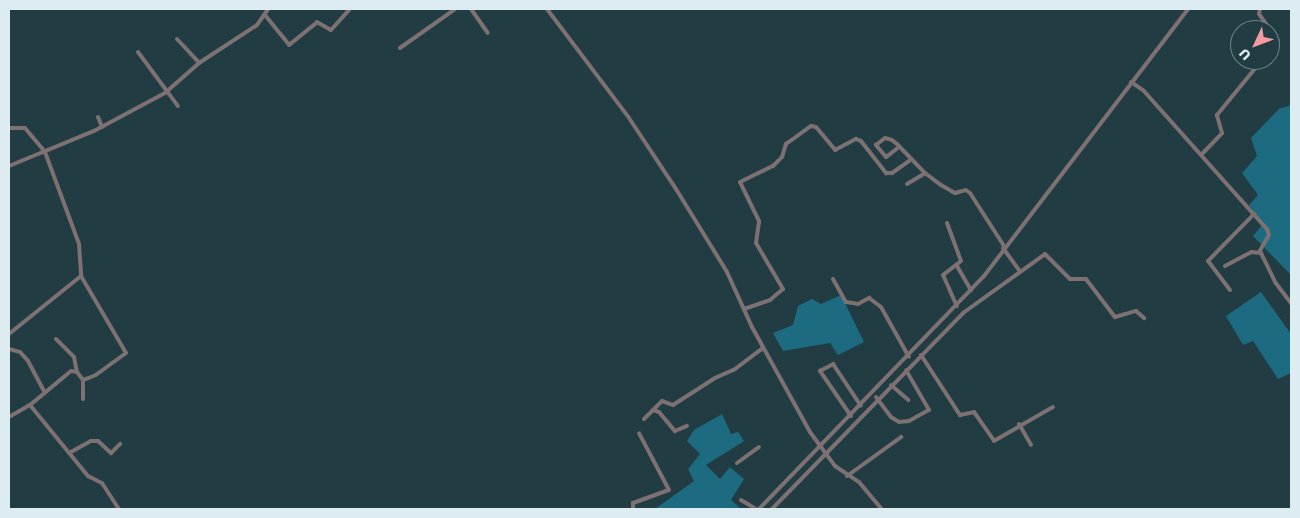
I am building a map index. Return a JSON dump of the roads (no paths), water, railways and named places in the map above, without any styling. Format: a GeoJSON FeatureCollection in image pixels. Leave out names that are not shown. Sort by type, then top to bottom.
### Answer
{"type":"FeatureCollection","features":[{"type":"Feature","properties":{"kind":"street"},"geometry":{"type":"LineString","coordinates":[[9,166],[102,127],[168,90],[199,62],[248,32],[265,15],[268,9]]}},
{"type":"Feature","properties":{"kind":"street"},"geometry":{"type":"LineString","coordinates":[[265,15],[289,45],[317,22],[331,30],[350,9]]}},
{"type":"Feature","properties":{"kind":"street"},"geometry":{"type":"LineString","coordinates":[[400,48],[455,9]]}},
{"type":"Feature","properties":{"kind":"street"},"geometry":{"type":"LineString","coordinates":[[472,9],[488,33]]}},
{"type":"Feature","properties":{"kind":"street"},"geometry":{"type":"LineString","coordinates":[[547,9],[655,156],[724,268],[763,348],[810,432],[835,466],[861,485],[882,509]]}},
{"type":"Feature","properties":{"kind":"street"},"geometry":{"type":"LineString","coordinates":[[772,509],[850,416],[972,290],[1004,247],[1135,84],[1188,9]]}},
{"type":"Feature","properties":{"kind":"street"},"geometry":{"type":"LineString","coordinates":[[177,39],[199,62]]}},
{"type":"Feature","properties":{"kind":"street"},"geometry":{"type":"LineString","coordinates":[[138,52],[178,106]]}},
{"type":"Feature","properties":{"kind":"street"},"geometry":{"type":"LineString","coordinates":[[1202,154],[1223,131],[1216,115],[1254,70]]}},
{"type":"Feature","properties":{"kind":"street"},"geometry":{"type":"LineString","coordinates":[[1135,84],[1202,154],[1269,233],[1259,252]]}},
{"type":"Feature","properties":{"kind":"street"},"geometry":{"type":"LineString","coordinates":[[98,117],[102,127]]}},
{"type":"Feature","properties":{"kind":"street"},"geometry":{"type":"LineString","coordinates":[[744,309],[770,300],[783,289],[756,243],[759,221],[740,182],[773,166],[782,157],[786,144],[811,126],[816,127],[835,150],[856,139],[861,141],[886,174],[892,173],[912,159]]}},
{"type":"Feature","properties":{"kind":"street"},"geometry":{"type":"LineString","coordinates":[[9,128],[25,128],[45,152],[79,244],[81,276],[126,353],[96,375],[83,380]]}},
{"type":"Feature","properties":{"kind":"street"},"geometry":{"type":"LineString","coordinates":[[899,147],[886,156],[876,145],[886,138],[899,147],[925,173],[955,193],[966,190],[970,193],[1020,271]]}},
{"type":"Feature","properties":{"kind":"street"},"geometry":{"type":"LineString","coordinates":[[907,184],[925,173]]}},
{"type":"Feature","properties":{"kind":"street"},"geometry":{"type":"LineString","coordinates":[[1230,290],[1208,261],[1254,214]]}},
{"type":"Feature","properties":{"kind":"street"},"geometry":{"type":"LineString","coordinates":[[947,222],[961,260],[957,266],[944,275],[957,306]]}},
{"type":"Feature","properties":{"kind":"street"},"geometry":{"type":"LineString","coordinates":[[1226,266],[1245,254],[1259,252],[1267,258],[1275,282],[1291,303]]}},
{"type":"Feature","properties":{"kind":"street"},"geometry":{"type":"LineString","coordinates":[[741,500],[758,509],[878,399],[970,308],[1020,271],[1048,254],[1070,279],[1086,278],[1115,316],[1136,311],[1144,318]]}},
{"type":"Feature","properties":{"kind":"street"},"geometry":{"type":"LineString","coordinates":[[957,266],[972,290]]}},
{"type":"Feature","properties":{"kind":"street"},"geometry":{"type":"LineString","coordinates":[[9,334],[81,276]]}},
{"type":"Feature","properties":{"kind":"street"},"geometry":{"type":"LineString","coordinates":[[833,279],[846,302],[858,304],[869,298],[880,307],[909,357]]}},
{"type":"Feature","properties":{"kind":"street"},"geometry":{"type":"LineString","coordinates":[[56,338],[74,357],[78,372],[83,380],[82,399]]}},
{"type":"Feature","properties":{"kind":"street"},"geometry":{"type":"LineString","coordinates":[[644,419],[664,401],[674,405],[715,378],[735,369],[763,348]]}},
{"type":"Feature","properties":{"kind":"street"},"geometry":{"type":"LineString","coordinates":[[9,350],[20,352],[28,361],[44,392]]}},
{"type":"Feature","properties":{"kind":"street"},"geometry":{"type":"LineString","coordinates":[[921,355],[960,415],[974,412],[994,441],[1019,424],[1053,407]]}},
{"type":"Feature","properties":{"kind":"street"},"geometry":{"type":"LineString","coordinates":[[850,416],[820,371],[833,364],[861,406]]}},
{"type":"Feature","properties":{"kind":"street"},"geometry":{"type":"LineString","coordinates":[[873,394],[893,419],[899,422],[909,421],[929,410],[906,370]]}},
{"type":"Feature","properties":{"kind":"street"},"geometry":{"type":"LineString","coordinates":[[9,417],[30,405],[63,375],[78,372]]}},
{"type":"Feature","properties":{"kind":"street"},"geometry":{"type":"LineString","coordinates":[[891,385],[908,400]]}},
{"type":"Feature","properties":{"kind":"street"},"geometry":{"type":"LineString","coordinates":[[30,405],[88,476],[102,483],[120,509]]}},
{"type":"Feature","properties":{"kind":"street"},"geometry":{"type":"LineString","coordinates":[[653,410],[675,431],[687,426]]}},
{"type":"Feature","properties":{"kind":"street"},"geometry":{"type":"LineString","coordinates":[[1019,424],[1031,445]]}},
{"type":"Feature","properties":{"kind":"street"},"geometry":{"type":"LineString","coordinates":[[634,509],[634,503],[669,490],[639,433]]}},
{"type":"Feature","properties":{"kind":"street"},"geometry":{"type":"LineString","coordinates":[[847,476],[901,437]]}},
{"type":"Feature","properties":{"kind":"street"},"geometry":{"type":"LineString","coordinates":[[69,454],[91,441],[98,441],[111,453],[120,444]]}},
{"type":"Feature","properties":{"kind":"street"},"geometry":{"type":"LineString","coordinates":[[737,463],[759,447]]}}]}
